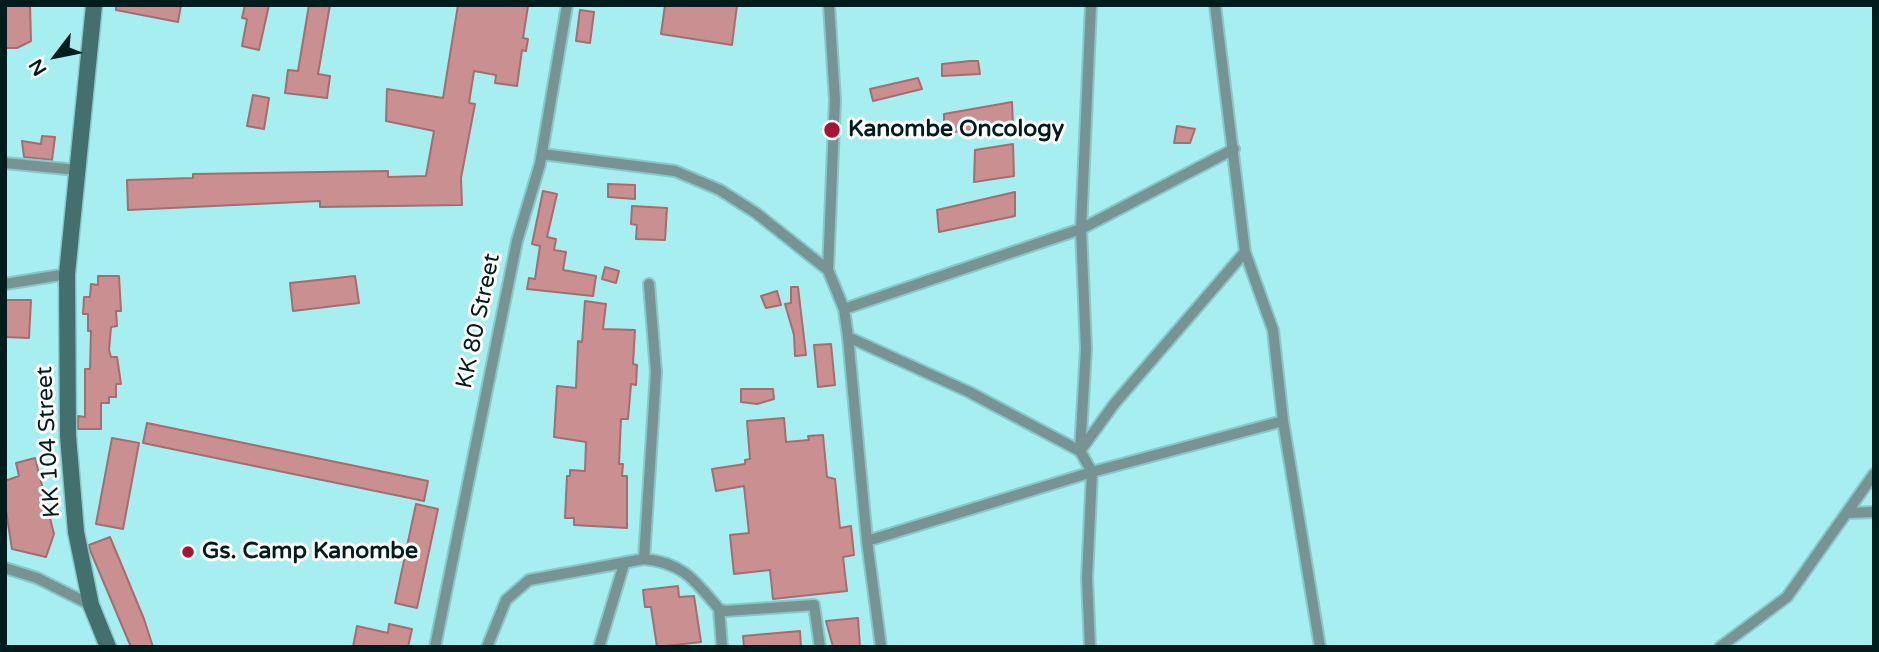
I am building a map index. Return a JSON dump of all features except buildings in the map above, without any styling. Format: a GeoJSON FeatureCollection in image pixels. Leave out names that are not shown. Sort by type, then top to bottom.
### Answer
{"type":"FeatureCollection","features":[{"type":"Feature","properties":{"kind":"street","name":"KK 104 Street"},"geometry":{"type":"LineString","coordinates":[[94,5],[66,274],[68,436],[76,532],[91,605],[108,647]]}},
{"type":"Feature","properties":{"kind":"street","name":"KK 80 Street"},"geometry":{"type":"LineString","coordinates":[[435,647],[517,240],[542,154],[567,5]]}},
{"type":"Feature","properties":{"kind":"street"},"geometry":{"type":"LineString","coordinates":[[829,5],[835,100],[828,270],[844,309],[848,337],[867,541],[881,647]]}},
{"type":"Feature","properties":{"kind":"street"},"geometry":{"type":"LineString","coordinates":[[1080,451],[1086,349],[1081,229],[1091,5]]}},
{"type":"Feature","properties":{"kind":"street"},"geometry":{"type":"LineString","coordinates":[[1215,5],[1245,252],[1273,330],[1283,421],[1320,647]]}},
{"type":"Feature","properties":{"kind":"street"},"geometry":{"type":"LineString","coordinates":[[844,309],[1081,229],[1234,149]]}},
{"type":"Feature","properties":{"kind":"street"},"geometry":{"type":"LineString","coordinates":[[542,154],[675,171],[720,190],[756,213],[828,270]]}},
{"type":"Feature","properties":{"kind":"street"},"geometry":{"type":"LineString","coordinates":[[5,163],[77,170]]}},
{"type":"Feature","properties":{"kind":"street"},"geometry":{"type":"LineString","coordinates":[[1080,451],[1115,403],[1245,252]]}},
{"type":"Feature","properties":{"kind":"street"},"geometry":{"type":"LineString","coordinates":[[5,284],[66,274]]}},
{"type":"Feature","properties":{"kind":"street"},"geometry":{"type":"LineString","coordinates":[[644,559],[656,372],[649,284]]}},
{"type":"Feature","properties":{"kind":"street"},"geometry":{"type":"LineString","coordinates":[[848,337],[969,392],[1080,451],[1092,472],[1087,578],[1090,647]]}},
{"type":"Feature","properties":{"kind":"street"},"geometry":{"type":"LineString","coordinates":[[867,541],[1092,472],[1283,421]]}},
{"type":"Feature","properties":{"kind":"street"},"geometry":{"type":"LineString","coordinates":[[1720,647],[1787,597],[1874,474]]}},
{"type":"Feature","properties":{"kind":"street"},"geometry":{"type":"LineString","coordinates":[[1847,513],[1874,512]]}},
{"type":"Feature","properties":{"kind":"street"},"geometry":{"type":"LineString","coordinates":[[487,647],[506,600],[529,580],[624,565],[644,559],[664,561],[688,573],[719,609],[722,647]]}},
{"type":"Feature","properties":{"kind":"street"},"geometry":{"type":"LineString","coordinates":[[599,647],[624,565]]}},
{"type":"Feature","properties":{"kind":"street"},"geometry":{"type":"LineString","coordinates":[[5,568],[37,578],[91,605]]}},
{"type":"Feature","properties":{"kind":"street"},"geometry":{"type":"LineString","coordinates":[[719,609],[814,604],[820,647]]}},
{"type":"Feature","properties":{"kind":"place","name":"Kanombe Oncology"},"geometry":{"type":"Point","coordinates":[832,130]}},
{"type":"Feature","properties":{"kind":"place","name":"Gs. Camp Kanombe"},"geometry":{"type":"Point","coordinates":[188,552]}}]}
